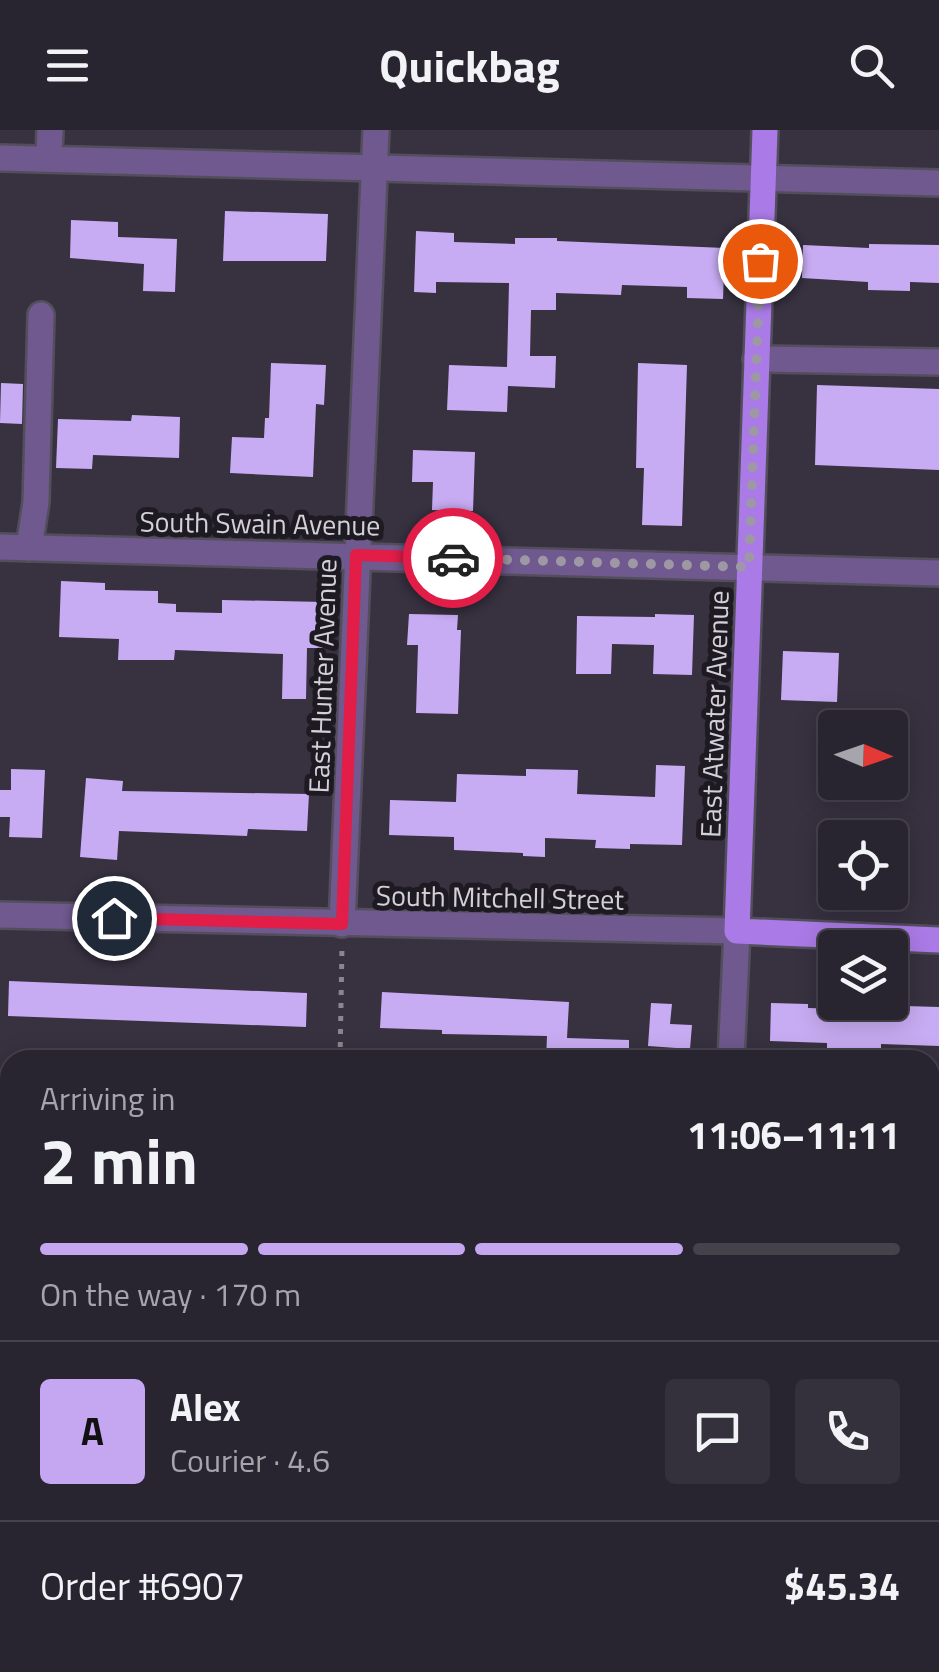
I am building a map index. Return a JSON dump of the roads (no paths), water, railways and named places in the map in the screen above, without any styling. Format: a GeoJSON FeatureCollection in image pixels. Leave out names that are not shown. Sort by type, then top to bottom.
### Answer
{"type":"FeatureCollection","features":[{"type":"Feature","properties":{"kind":"main road","name":"East Atwater Avenue"},"geometry":{"type":"LineString","coordinates":[[737,931],[765,130]]}},
{"type":"Feature","properties":{"kind":"main road","name":"South Mitchell Street"},"geometry":{"type":"LineString","coordinates":[[737,931],[939,940]]}},
{"type":"Feature","properties":{"kind":"street"},"geometry":{"type":"LineString","coordinates":[[49,159],[50,130]]}},
{"type":"Feature","properties":{"kind":"street","name":"East Hunter Avenue"},"geometry":{"type":"LineString","coordinates":[[342,924],[376,130]]}},
{"type":"Feature","properties":{"kind":"street"},"geometry":{"type":"LineString","coordinates":[[0,158],[939,183]]}},
{"type":"Feature","properties":{"kind":"street"},"geometry":{"type":"LineString","coordinates":[[29,548],[36,502],[42,315]]}},
{"type":"Feature","properties":{"kind":"street"},"geometry":{"type":"LineString","coordinates":[[756,359],[939,362]]}},
{"type":"Feature","properties":{"kind":"street","name":"South Swain Avenue"},"geometry":{"type":"LineString","coordinates":[[0,547],[939,572]]}},
{"type":"Feature","properties":{"kind":"street","name":"South Mitchell Street"},"geometry":{"type":"LineString","coordinates":[[0,915],[737,931]]}},
{"type":"Feature","properties":{"kind":"street","name":"East Atwater Avenue"},"geometry":{"type":"LineString","coordinates":[[732,1050],[737,931]]}}]}
